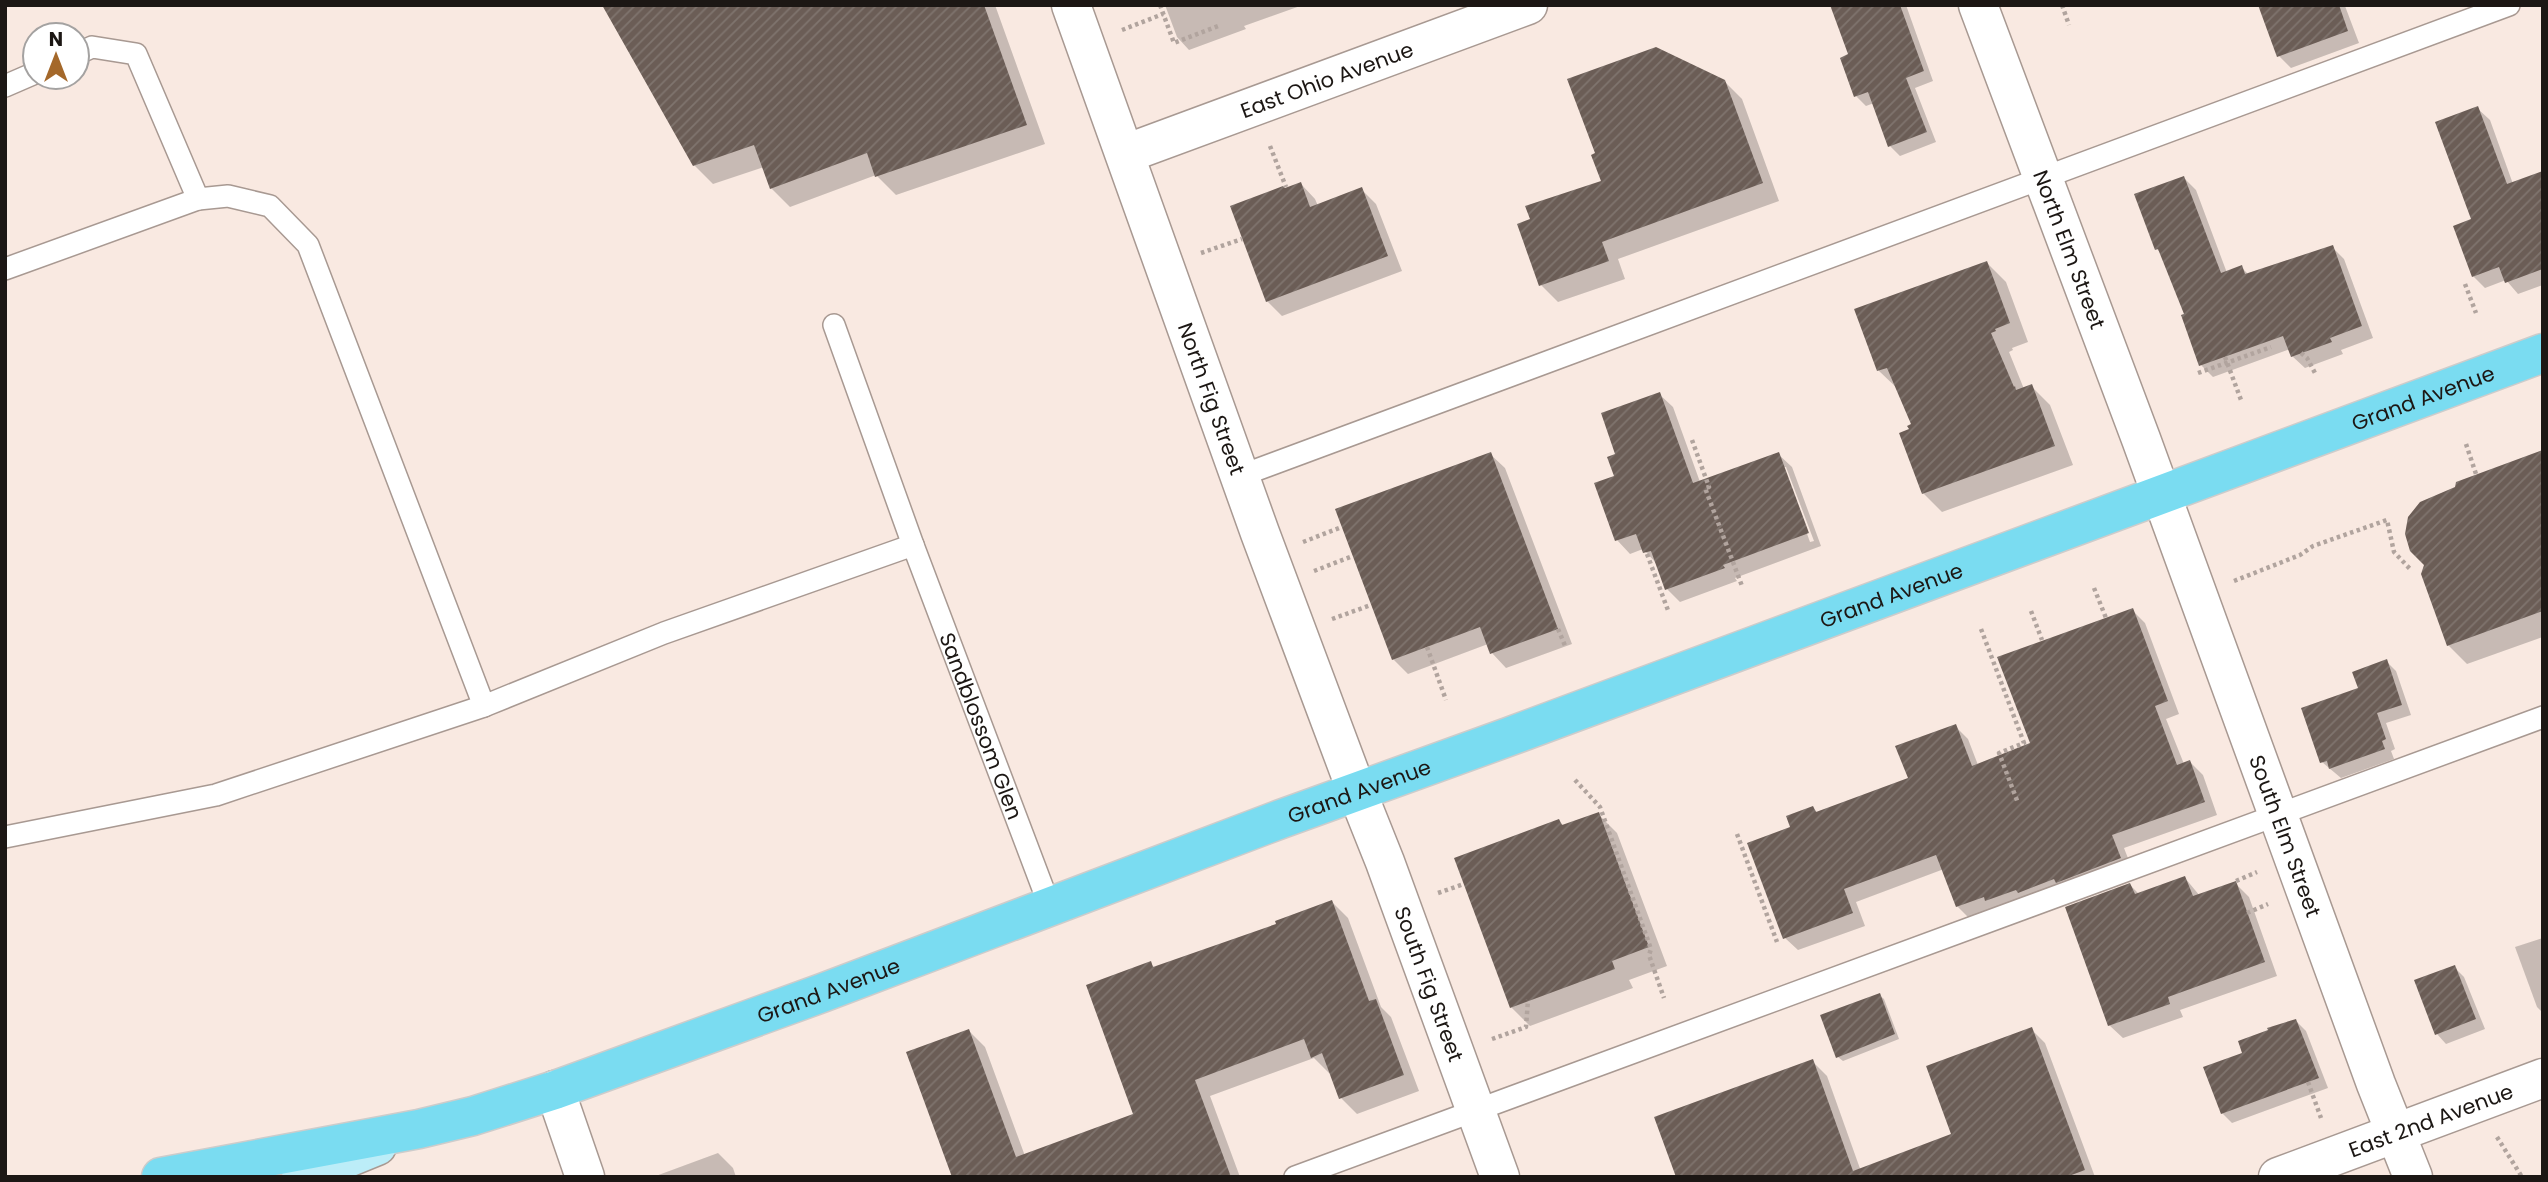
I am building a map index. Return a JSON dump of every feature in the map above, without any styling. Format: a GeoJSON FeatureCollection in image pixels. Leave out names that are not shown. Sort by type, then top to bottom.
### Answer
{"type":"FeatureCollection","features":[{"type":"Feature","properties":{"kind":"main road","name":"Grand Avenue"},"geometry":{"type":"LineString","coordinates":[[161,1177],[419,1129],[473,1116],[555,1090],[2543,353]]}},
{"type":"Feature","properties":{"kind":"main road"},"geometry":{"type":"LineString","coordinates":[[301,1177],[419,1129]]}},
{"type":"Feature","properties":{"kind":"street","name":"North Fig Street"},"geometry":{"type":"LineString","coordinates":[[1071,5],[1357,792]]}},
{"type":"Feature","properties":{"kind":"street","name":"East Ohio Avenue"},"geometry":{"type":"LineString","coordinates":[[1125,154],[1528,5]]}},
{"type":"Feature","properties":{"kind":"street","name":"North Elm Street"},"geometry":{"type":"LineString","coordinates":[[1978,5],[2161,494]]}},
{"type":"Feature","properties":{"kind":"street","name":"South Elm Street"},"geometry":{"type":"LineString","coordinates":[[2161,494],[2413,1177]]}},
{"type":"Feature","properties":{"kind":"street","name":"South Fig Street"},"geometry":{"type":"LineString","coordinates":[[1357,792],[1500,1177]]}},
{"type":"Feature","properties":{"kind":"street","name":"East 2nd Avenue"},"geometry":{"type":"LineString","coordinates":[[2278,1177],[2543,1078]]}},
{"type":"Feature","properties":{"kind":"street"},"geometry":{"type":"LineString","coordinates":[[555,1090],[585,1177]]}},
{"type":"Feature","properties":{"kind":"lane"},"geometry":{"type":"LineString","coordinates":[[1240,476],[2509,5]]}},
{"type":"Feature","properties":{"kind":"lane"},"geometry":{"type":"LineString","coordinates":[[91,48],[136,54],[198,199]]}},
{"type":"Feature","properties":{"kind":"lane"},"geometry":{"type":"LineString","coordinates":[[5,86],[21,79]]}},
{"type":"Feature","properties":{"kind":"lane"},"geometry":{"type":"LineString","coordinates":[[5,269],[198,199],[228,196],[270,206],[308,244],[484,706]]}},
{"type":"Feature","properties":{"kind":"lane","name":"Sandblossom Glen"},"geometry":{"type":"LineString","coordinates":[[834,325],[913,545],[1049,907]]}},
{"type":"Feature","properties":{"kind":"lane"},"geometry":{"type":"LineString","coordinates":[[5,837],[216,795],[484,706],[664,633],[913,545]]}},
{"type":"Feature","properties":{"kind":"lane"},"geometry":{"type":"LineString","coordinates":[[1295,1177],[2543,717]]}},
{"type":"Feature","properties":{"kind":"path"},"geometry":{"type":"LineString","coordinates":[[1160,5],[1174,43],[1221,25]]}},
{"type":"Feature","properties":{"kind":"path"},"geometry":{"type":"LineString","coordinates":[[2062,5],[2069,25]]}},
{"type":"Feature","properties":{"kind":"path"},"geometry":{"type":"LineString","coordinates":[[1114,32],[1163,14]]}},
{"type":"Feature","properties":{"kind":"path"},"geometry":{"type":"LineString","coordinates":[[1270,146],[1286,187]]}},
{"type":"Feature","properties":{"kind":"path"},"geometry":{"type":"LineString","coordinates":[[1196,254],[1242,239]]}},
{"type":"Feature","properties":{"kind":"path"},"geometry":{"type":"LineString","coordinates":[[2465,284],[2476,313]]}},
{"type":"Feature","properties":{"kind":"path"},"geometry":{"type":"LineString","coordinates":[[2198,373],[2271,347]]}},
{"type":"Feature","properties":{"kind":"path"},"geometry":{"type":"LineString","coordinates":[[2301,353],[2315,373]]}},
{"type":"Feature","properties":{"kind":"path"},"geometry":{"type":"LineString","coordinates":[[2225,356],[2241,400]]}},
{"type":"Feature","properties":{"kind":"path"},"geometry":{"type":"LineString","coordinates":[[1692,440],[1709,487],[1705,488],[1742,586]]}},
{"type":"Feature","properties":{"kind":"path"},"geometry":{"type":"LineString","coordinates":[[2466,444],[2476,474]]}},
{"type":"Feature","properties":{"kind":"path"},"geometry":{"type":"LineString","coordinates":[[2231,582],[2300,555],[2314,546],[2387,520],[2394,552],[2412,570]]}},
{"type":"Feature","properties":{"kind":"path"},"geometry":{"type":"LineString","coordinates":[[1302,542],[1342,527]]}},
{"type":"Feature","properties":{"kind":"path"},"geometry":{"type":"LineString","coordinates":[[1647,554],[1669,613]]}},
{"type":"Feature","properties":{"kind":"path"},"geometry":{"type":"LineString","coordinates":[[1313,571],[1353,556]]}},
{"type":"Feature","properties":{"kind":"path"},"geometry":{"type":"LineString","coordinates":[[2094,588],[2106,618]]}},
{"type":"Feature","properties":{"kind":"path"},"geometry":{"type":"LineString","coordinates":[[1331,620],[1371,605]]}},
{"type":"Feature","properties":{"kind":"path"},"geometry":{"type":"LineString","coordinates":[[2031,611],[2042,640]]}},
{"type":"Feature","properties":{"kind":"path"},"geometry":{"type":"LineString","coordinates":[[1558,629],[1566,648]]}},
{"type":"Feature","properties":{"kind":"path"},"geometry":{"type":"LineString","coordinates":[[1981,629],[2024,743],[1999,753],[2018,803]]}},
{"type":"Feature","properties":{"kind":"path"},"geometry":{"type":"LineString","coordinates":[[1427,647],[1446,700]]}},
{"type":"Feature","properties":{"kind":"path"},"geometry":{"type":"LineString","coordinates":[[1575,780],[1600,807],[1651,949],[1649,956],[1664,998]]}},
{"type":"Feature","properties":{"kind":"path"},"geometry":{"type":"LineString","coordinates":[[1737,834],[1777,943]]}},
{"type":"Feature","properties":{"kind":"path"},"geometry":{"type":"LineString","coordinates":[[2236,881],[2258,872]]}},
{"type":"Feature","properties":{"kind":"path"},"geometry":{"type":"LineString","coordinates":[[1437,893],[1464,884]]}},
{"type":"Feature","properties":{"kind":"path"},"geometry":{"type":"LineString","coordinates":[[2247,912],[2269,904]]}},
{"type":"Feature","properties":{"kind":"path"},"geometry":{"type":"LineString","coordinates":[[1492,1039],[1526,1027],[1528,1000]]}},
{"type":"Feature","properties":{"kind":"path"},"geometry":{"type":"LineString","coordinates":[[2308,1082],[2318,1110]]}},
{"type":"Feature","properties":{"kind":"building"},"geometry":{"type":"Polygon","coordinates":[[[602,5],[984,5],[1027,125],[875,177],[867,153],[770,189],[754,145],[693,166],[602,5]]]}},
{"type":"Feature","properties":{"kind":"building"},"geometry":{"type":"Polygon","coordinates":[[[1830,5],[1900,5],[1924,71],[1906,78],[1927,132],[1888,147],[1868,92],[1854,97],[1840,58],[1848,54],[1830,5]]]}},
{"type":"Feature","properties":{"kind":"building"},"geometry":{"type":"Polygon","coordinates":[[[2258,5],[2339,5],[2348,31],[2277,57],[2258,5]]]}},
{"type":"Feature","properties":{"kind":"building"},"geometry":{"type":"Polygon","coordinates":[[[1656,47],[1725,80],[1763,183],[1602,242],[1609,261],[1539,286],[1517,224],[1530,219],[1525,206],[1601,181],[1591,155],[1595,153],[1567,79],[1656,47]]]}},
{"type":"Feature","properties":{"kind":"building"},"geometry":{"type":"Polygon","coordinates":[[[2478,106],[2507,184],[2543,171],[2543,269],[2505,283],[2499,267],[2472,277],[2453,226],[2471,219],[2435,122],[2478,106]]]}},
{"type":"Feature","properties":{"kind":"building"},"geometry":{"type":"Polygon","coordinates":[[[2184,176],[2221,273],[2242,265],[2245,274],[2333,245],[2362,326],[2330,338],[2332,342],[2291,357],[2283,336],[2199,366],[2181,315],[2184,314],[2158,249],[2155,250],[2134,194],[2184,176]]]}},
{"type":"Feature","properties":{"kind":"building"},"geometry":{"type":"Polygon","coordinates":[[[1301,182],[1310,207],[1362,187],[1388,256],[1266,302],[1230,206],[1301,182]]]}},
{"type":"Feature","properties":{"kind":"building"},"geometry":{"type":"Polygon","coordinates":[[[1987,261],[2010,323],[1991,333],[2016,390],[2032,384],[2055,446],[1922,494],[1899,433],[1909,429],[1907,426],[1911,424],[1887,368],[1877,371],[1854,309],[1987,261]]]}},
{"type":"Feature","properties":{"kind":"building"},"geometry":{"type":"Polygon","coordinates":[[[1660,392],[1693,483],[1779,452],[1809,533],[1665,590],[1651,551],[1643,553],[1636,534],[1615,541],[1594,483],[1614,476],[1607,457],[1615,454],[1601,413],[1660,392]]]}},
{"type":"Feature","properties":{"kind":"building"},"geometry":{"type":"Polygon","coordinates":[[[2543,450],[2543,611],[2447,646],[2421,574],[2424,565],[2410,551],[2405,534],[2408,517],[2420,502],[2455,487],[2456,482],[2543,450]]]}},
{"type":"Feature","properties":{"kind":"building"},"geometry":{"type":"Polygon","coordinates":[[[1491,452],[1558,629],[1490,654],[1480,627],[1392,660],[1335,509],[1491,452]]]}},
{"type":"Feature","properties":{"kind":"building"},"geometry":{"type":"Polygon","coordinates":[[[2133,608],[2168,701],[2155,706],[2177,765],[2190,760],[2205,802],[2112,835],[2121,858],[2056,883],[2054,879],[2018,893],[2016,890],[1985,901],[1984,897],[1956,907],[1936,855],[1844,889],[1853,913],[1783,939],[1747,843],[1790,827],[1786,816],[1813,806],[1816,812],[1908,778],[1895,746],[1956,724],[1972,766],[2030,743],[1997,657],[2133,608]]]}},
{"type":"Feature","properties":{"kind":"building"},"geometry":{"type":"Polygon","coordinates":[[[2387,659],[2402,705],[2377,713],[2386,739],[2382,741],[2385,749],[2329,769],[2327,761],[2320,763],[2301,708],[2358,688],[2352,672],[2387,659]]]}},
{"type":"Feature","properties":{"kind":"building"},"geometry":{"type":"Polygon","coordinates":[[[1599,812],[1649,947],[1612,961],[1615,969],[1510,1008],[1454,858],[1559,819],[1562,825],[1599,812]]]}},
{"type":"Feature","properties":{"kind":"building"},"geometry":{"type":"Polygon","coordinates":[[[2185,876],[2193,896],[2236,881],[2265,962],[2168,997],[2170,1004],[2108,1026],[2065,907],[2130,883],[2135,894],[2185,876]]]}},
{"type":"Feature","properties":{"kind":"building"},"geometry":{"type":"Polygon","coordinates":[[[1332,900],[1369,1001],[1376,999],[1404,1075],[1339,1099],[1322,1053],[1311,1058],[1304,1039],[1195,1080],[1231,1177],[952,1177],[906,1052],[969,1029],[1016,1157],[1133,1114],[1086,985],[1151,961],[1153,967],[1276,924],[1275,921],[1332,900]]]}},
{"type":"Feature","properties":{"kind":"building"},"geometry":{"type":"Polygon","coordinates":[[[2455,965],[2476,1019],[2435,1035],[2414,980],[2455,965]]]}},
{"type":"Feature","properties":{"kind":"building"},"geometry":{"type":"Polygon","coordinates":[[[1880,993],[1895,1034],[1836,1058],[1820,1015],[1880,993]]]}},
{"type":"Feature","properties":{"kind":"building"},"geometry":{"type":"Polygon","coordinates":[[[2296,1019],[2319,1078],[2221,1114],[2203,1067],[2242,1053],[2238,1041],[2296,1019]]]}},
{"type":"Feature","properties":{"kind":"building"},"geometry":{"type":"Polygon","coordinates":[[[2032,1027],[2085,1170],[2066,1177],[1676,1177],[1654,1117],[1813,1059],[1853,1171],[1951,1134],[1926,1066],[2032,1027]]]}}]}
